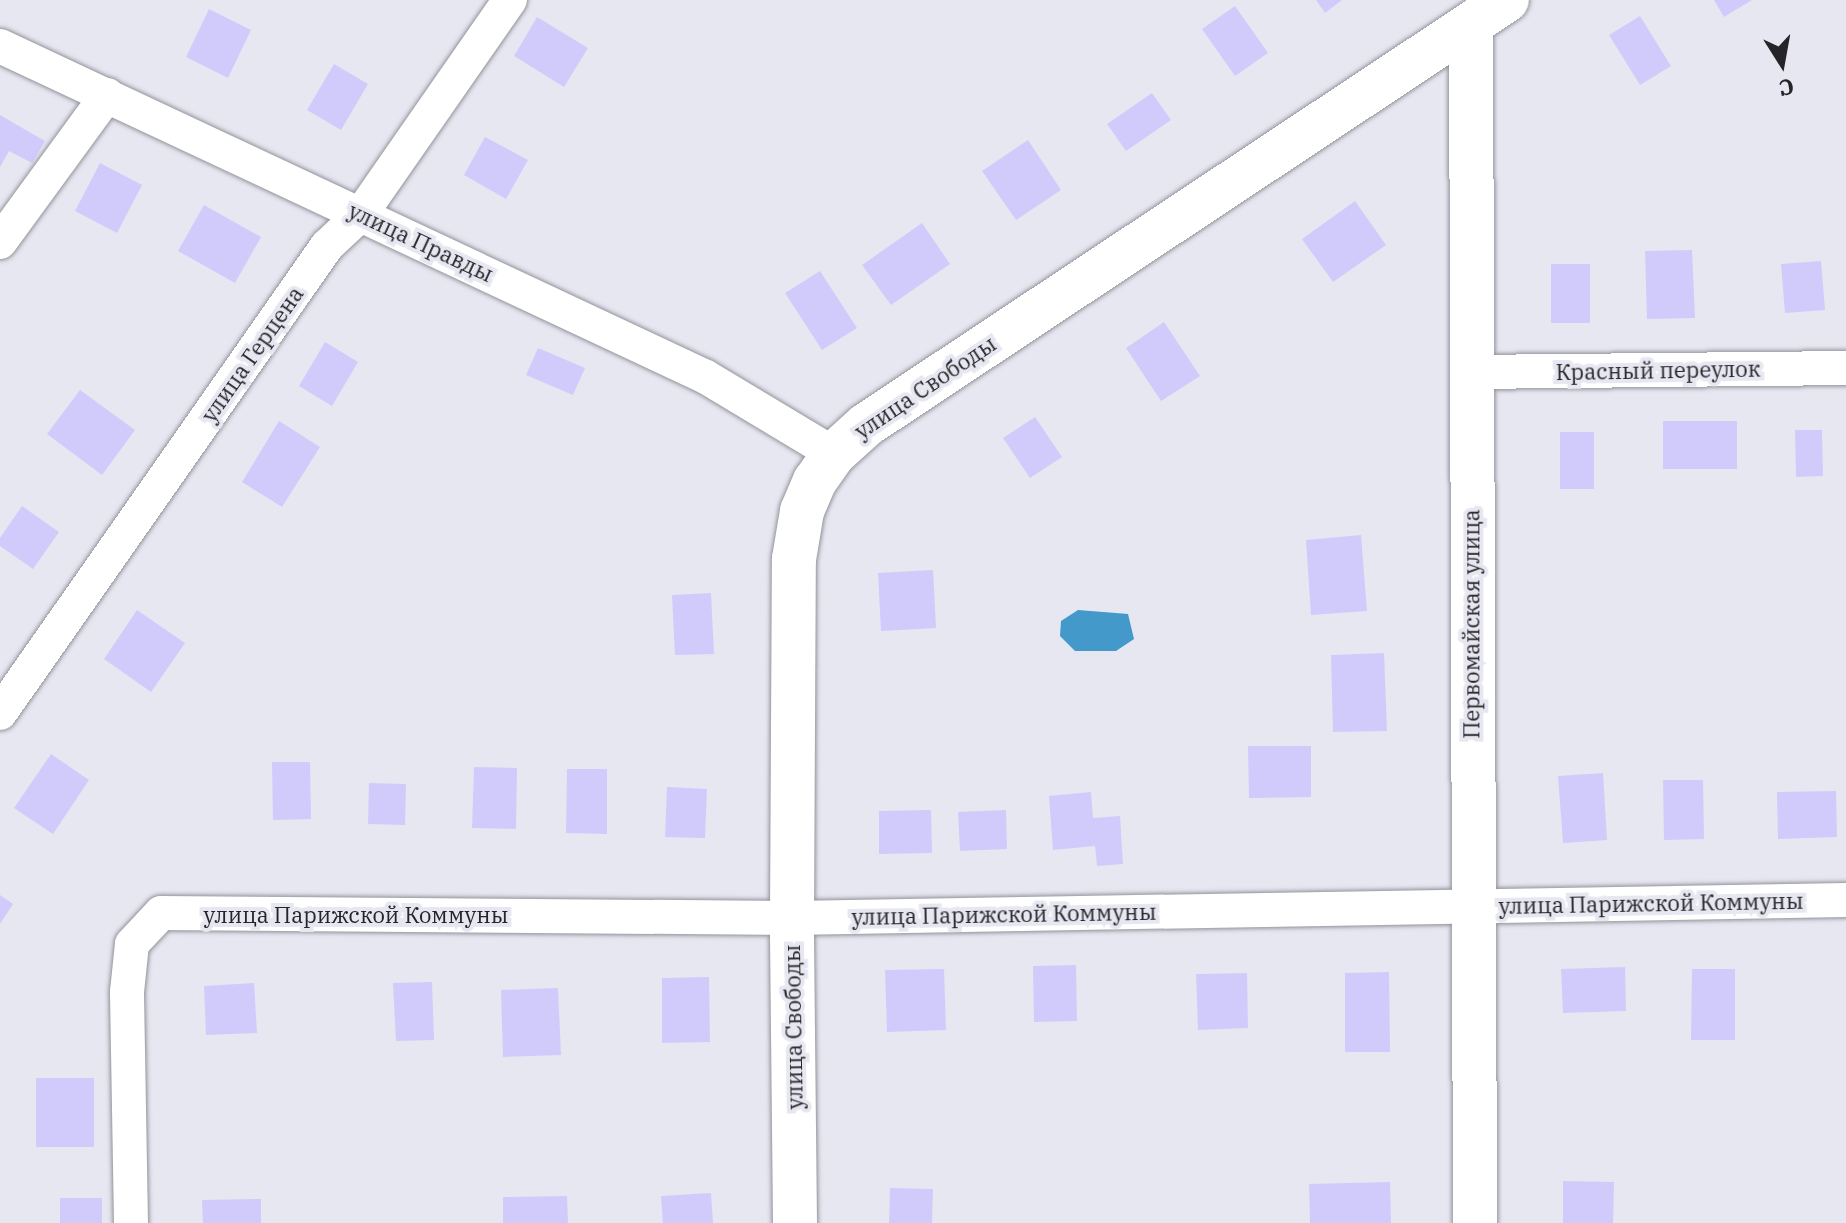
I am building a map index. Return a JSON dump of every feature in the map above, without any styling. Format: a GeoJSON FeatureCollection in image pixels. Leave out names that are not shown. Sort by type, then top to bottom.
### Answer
{"type":"FeatureCollection","features":[{"type":"Feature","properties":{"kind":"main road","name":"улица Свободы"},"geometry":{"type":"LineString","coordinates":[[795,1223],[792,918],[795,543],[808,496],[834,454],[866,425],[1507,0]]}},
{"type":"Feature","properties":{"kind":"main road","name":"Первомайская улица"},"geometry":{"type":"LineString","coordinates":[[1471,25],[1469,372],[1475,1223]]}},
{"type":"Feature","properties":{"kind":"street","name":"улица Герцена"},"geometry":{"type":"LineString","coordinates":[[0,713],[327,246],[361,214],[510,0]]}},
{"type":"Feature","properties":{"kind":"street","name":"улица Правды"},"geometry":{"type":"LineString","coordinates":[[0,46],[706,377],[834,454]]}},
{"type":"Feature","properties":{"kind":"street"},"geometry":{"type":"LineString","coordinates":[[0,242],[107,95]]}},
{"type":"Feature","properties":{"kind":"street","name":"Красный переулок"},"geometry":{"type":"LineString","coordinates":[[1469,372],[1846,368]]}},
{"type":"Feature","properties":{"kind":"street","name":"улица Парижской Коммуны"},"geometry":{"type":"LineString","coordinates":[[131,1223],[127,992],[132,944],[161,913],[792,918],[1846,900]]}},
{"type":"Feature","properties":{"kind":"water"},"geometry":{"type":"Polygon","coordinates":[[[1078,610],[1128,614],[1134,639],[1116,651],[1075,651],[1060,636],[1061,621],[1078,610]]]}},
{"type":"Feature","properties":{"kind":"building"},"geometry":{"type":"Polygon","coordinates":[[[1316,0],[1342,0],[1325,13],[1316,0]]]}},
{"type":"Feature","properties":{"kind":"building"},"geometry":{"type":"Polygon","coordinates":[[[1714,0],[1752,0],[1724,17],[1714,0]]]}},
{"type":"Feature","properties":{"kind":"building"},"geometry":{"type":"Polygon","coordinates":[[[1235,6],[1268,53],[1235,76],[1202,29],[1235,6]]]}},
{"type":"Feature","properties":{"kind":"building"},"geometry":{"type":"Polygon","coordinates":[[[209,9],[251,30],[228,78],[186,57],[209,9]]]}},
{"type":"Feature","properties":{"kind":"building"},"geometry":{"type":"Polygon","coordinates":[[[1640,16],[1671,66],[1640,85],[1609,35],[1640,16]]]}},
{"type":"Feature","properties":{"kind":"building"},"geometry":{"type":"Polygon","coordinates":[[[537,17],[588,48],[564,87],[514,56],[537,17]]]}},
{"type":"Feature","properties":{"kind":"building"},"geometry":{"type":"Polygon","coordinates":[[[334,64],[368,84],[341,130],[307,110],[334,64]]]}},
{"type":"Feature","properties":{"kind":"building"},"geometry":{"type":"Polygon","coordinates":[[[1152,93],[1171,120],[1126,151],[1107,124],[1152,93]]]}},
{"type":"Feature","properties":{"kind":"building"},"geometry":{"type":"Polygon","coordinates":[[[0,115],[45,141],[32,163],[9,151],[0,167],[0,115]]]}},
{"type":"Feature","properties":{"kind":"building"},"geometry":{"type":"Polygon","coordinates":[[[485,137],[528,160],[506,199],[464,175],[485,137]]]}},
{"type":"Feature","properties":{"kind":"building"},"geometry":{"type":"Polygon","coordinates":[[[1028,140],[1061,190],[1016,220],[982,171],[1028,140]]]}},
{"type":"Feature","properties":{"kind":"building"},"geometry":{"type":"Polygon","coordinates":[[[100,163],[142,185],[117,233],[75,211],[100,163]]]}},
{"type":"Feature","properties":{"kind":"building"},"geometry":{"type":"Polygon","coordinates":[[[1355,201],[1386,245],[1333,282],[1302,239],[1355,201]]]}},
{"type":"Feature","properties":{"kind":"building"},"geometry":{"type":"Polygon","coordinates":[[[204,205],[261,237],[235,283],[178,251],[204,205]]]}},
{"type":"Feature","properties":{"kind":"building"},"geometry":{"type":"Polygon","coordinates":[[[922,223],[950,264],[891,305],[862,265],[922,223]]]}},
{"type":"Feature","properties":{"kind":"building"},"geometry":{"type":"Polygon","coordinates":[[[1692,250],[1695,318],[1647,319],[1645,251],[1692,250]]]}},
{"type":"Feature","properties":{"kind":"building"},"geometry":{"type":"Polygon","coordinates":[[[1821,261],[1825,310],[1785,313],[1781,264],[1821,261]]]}},
{"type":"Feature","properties":{"kind":"building"},"geometry":{"type":"Polygon","coordinates":[[[1551,264],[1590,264],[1590,323],[1551,323],[1551,264]]]}},
{"type":"Feature","properties":{"kind":"building"},"geometry":{"type":"Polygon","coordinates":[[[820,271],[857,328],[822,350],[785,293],[820,271]]]}},
{"type":"Feature","properties":{"kind":"building"},"geometry":{"type":"Polygon","coordinates":[[[1164,322],[1200,376],[1161,401],[1126,348],[1164,322]]]}},
{"type":"Feature","properties":{"kind":"building"},"geometry":{"type":"Polygon","coordinates":[[[325,342],[358,362],[332,406],[299,386],[325,342]]]}},
{"type":"Feature","properties":{"kind":"building"},"geometry":{"type":"Polygon","coordinates":[[[538,348],[585,368],[573,395],[526,375],[538,348]]]}},
{"type":"Feature","properties":{"kind":"building"},"geometry":{"type":"Polygon","coordinates":[[[80,390],[135,430],[102,475],[47,434],[80,390]]]}},
{"type":"Feature","properties":{"kind":"building"},"geometry":{"type":"Polygon","coordinates":[[[1035,417],[1062,457],[1030,478],[1003,438],[1035,417]]]}},
{"type":"Feature","properties":{"kind":"building"},"geometry":{"type":"Polygon","coordinates":[[[279,421],[320,447],[282,507],[242,482],[279,421]]]}},
{"type":"Feature","properties":{"kind":"building"},"geometry":{"type":"Polygon","coordinates":[[[1663,421],[1737,421],[1737,469],[1663,469],[1663,421]]]}},
{"type":"Feature","properties":{"kind":"building"},"geometry":{"type":"Polygon","coordinates":[[[1795,430],[1822,430],[1823,476],[1796,477],[1795,430]]]}},
{"type":"Feature","properties":{"kind":"building"},"geometry":{"type":"Polygon","coordinates":[[[1560,432],[1594,432],[1594,489],[1560,489],[1560,432]]]}},
{"type":"Feature","properties":{"kind":"building"},"geometry":{"type":"Polygon","coordinates":[[[22,506],[59,532],[33,569],[0,546],[0,538],[22,506]]]}},
{"type":"Feature","properties":{"kind":"building"},"geometry":{"type":"Polygon","coordinates":[[[1361,535],[1367,611],[1311,615],[1306,540],[1361,535]]]}},
{"type":"Feature","properties":{"kind":"building"},"geometry":{"type":"Polygon","coordinates":[[[933,570],[936,628],[881,631],[878,573],[933,570]]]}},
{"type":"Feature","properties":{"kind":"building"},"geometry":{"type":"Polygon","coordinates":[[[711,593],[714,654],[675,655],[672,595],[711,593]]]}},
{"type":"Feature","properties":{"kind":"building"},"geometry":{"type":"Polygon","coordinates":[[[137,610],[185,643],[151,692],[104,659],[137,610]]]}},
{"type":"Feature","properties":{"kind":"building"},"geometry":{"type":"Polygon","coordinates":[[[1384,653],[1387,731],[1333,732],[1331,655],[1384,653]]]}},
{"type":"Feature","properties":{"kind":"building"},"geometry":{"type":"Polygon","coordinates":[[[1248,746],[1311,746],[1311,797],[1249,798],[1248,746]]]}},
{"type":"Feature","properties":{"kind":"building"},"geometry":{"type":"Polygon","coordinates":[[[51,754],[89,780],[53,834],[14,808],[51,754]]]}},
{"type":"Feature","properties":{"kind":"building"},"geometry":{"type":"Polygon","coordinates":[[[272,762],[310,762],[311,819],[273,820],[272,762]]]}},
{"type":"Feature","properties":{"kind":"building"},"geometry":{"type":"Polygon","coordinates":[[[474,767],[517,768],[516,829],[472,828],[474,767]]]}},
{"type":"Feature","properties":{"kind":"building"},"geometry":{"type":"Polygon","coordinates":[[[567,769],[607,769],[607,834],[566,833],[567,769]]]}},
{"type":"Feature","properties":{"kind":"building"},"geometry":{"type":"Polygon","coordinates":[[[1603,773],[1607,840],[1563,843],[1558,776],[1603,773]]]}},
{"type":"Feature","properties":{"kind":"building"},"geometry":{"type":"Polygon","coordinates":[[[1663,780],[1703,780],[1704,839],[1664,840],[1663,780]]]}},
{"type":"Feature","properties":{"kind":"building"},"geometry":{"type":"Polygon","coordinates":[[[369,783],[406,784],[405,825],[368,824],[369,783]]]}},
{"type":"Feature","properties":{"kind":"building"},"geometry":{"type":"Polygon","coordinates":[[[667,787],[707,789],[705,838],[665,837],[667,787]]]}},
{"type":"Feature","properties":{"kind":"building"},"geometry":{"type":"Polygon","coordinates":[[[1836,791],[1837,837],[1778,839],[1777,792],[1836,791]]]}},
{"type":"Feature","properties":{"kind":"building"},"geometry":{"type":"Polygon","coordinates":[[[1091,792],[1093,818],[1120,816],[1123,864],[1097,866],[1095,846],[1053,850],[1049,796],[1091,792]]]}},
{"type":"Feature","properties":{"kind":"building"},"geometry":{"type":"Polygon","coordinates":[[[931,810],[932,853],[879,854],[879,811],[931,810]]]}},
{"type":"Feature","properties":{"kind":"building"},"geometry":{"type":"Polygon","coordinates":[[[1006,810],[1007,849],[960,851],[958,812],[1006,810]]]}},
{"type":"Feature","properties":{"kind":"building"},"geometry":{"type":"Polygon","coordinates":[[[0,895],[13,904],[0,924],[0,895]]]}},
{"type":"Feature","properties":{"kind":"building"},"geometry":{"type":"Polygon","coordinates":[[[1076,965],[1077,1021],[1034,1022],[1033,966],[1076,965]]]}},
{"type":"Feature","properties":{"kind":"building"},"geometry":{"type":"Polygon","coordinates":[[[1625,967],[1626,1011],[1563,1013],[1561,969],[1625,967]]]}},
{"type":"Feature","properties":{"kind":"building"},"geometry":{"type":"Polygon","coordinates":[[[944,969],[946,1030],[887,1032],[885,970],[944,969]]]}},
{"type":"Feature","properties":{"kind":"building"},"geometry":{"type":"Polygon","coordinates":[[[1692,969],[1735,969],[1735,1040],[1691,1040],[1692,969]]]}},
{"type":"Feature","properties":{"kind":"building"},"geometry":{"type":"Polygon","coordinates":[[[1389,972],[1390,1052],[1345,1052],[1345,973],[1389,972]]]}},
{"type":"Feature","properties":{"kind":"building"},"geometry":{"type":"Polygon","coordinates":[[[1247,973],[1248,1028],[1198,1030],[1196,974],[1247,973]]]}},
{"type":"Feature","properties":{"kind":"building"},"geometry":{"type":"Polygon","coordinates":[[[709,977],[710,1042],[662,1043],[662,978],[709,977]]]}},
{"type":"Feature","properties":{"kind":"building"},"geometry":{"type":"Polygon","coordinates":[[[432,982],[434,1040],[396,1041],[393,983],[432,982]]]}},
{"type":"Feature","properties":{"kind":"building"},"geometry":{"type":"Polygon","coordinates":[[[254,983],[257,1033],[206,1035],[204,986],[254,983]]]}},
{"type":"Feature","properties":{"kind":"building"},"geometry":{"type":"Polygon","coordinates":[[[558,988],[561,1055],[503,1057],[501,990],[558,988]]]}},
{"type":"Feature","properties":{"kind":"building"},"geometry":{"type":"Polygon","coordinates":[[[36,1078],[94,1078],[94,1147],[36,1147],[36,1078]]]}},
{"type":"Feature","properties":{"kind":"building"},"geometry":{"type":"Polygon","coordinates":[[[1563,1181],[1614,1182],[1613,1223],[1563,1223],[1563,1181]]]}},
{"type":"Feature","properties":{"kind":"building"},"geometry":{"type":"Polygon","coordinates":[[[1390,1182],[1391,1223],[1310,1223],[1309,1184],[1390,1182]]]}},
{"type":"Feature","properties":{"kind":"building"},"geometry":{"type":"Polygon","coordinates":[[[890,1188],[933,1189],[932,1223],[889,1223],[890,1188]]]}},
{"type":"Feature","properties":{"kind":"building"},"geometry":{"type":"Polygon","coordinates":[[[711,1193],[713,1223],[663,1223],[661,1196],[711,1193]]]}},
{"type":"Feature","properties":{"kind":"building"},"geometry":{"type":"Polygon","coordinates":[[[567,1196],[568,1223],[503,1223],[503,1197],[567,1196]]]}},
{"type":"Feature","properties":{"kind":"building"},"geometry":{"type":"Polygon","coordinates":[[[60,1198],[102,1198],[102,1223],[60,1223],[60,1198]]]}},
{"type":"Feature","properties":{"kind":"building"},"geometry":{"type":"Polygon","coordinates":[[[261,1199],[261,1223],[203,1223],[202,1200],[261,1199]]]}}]}
